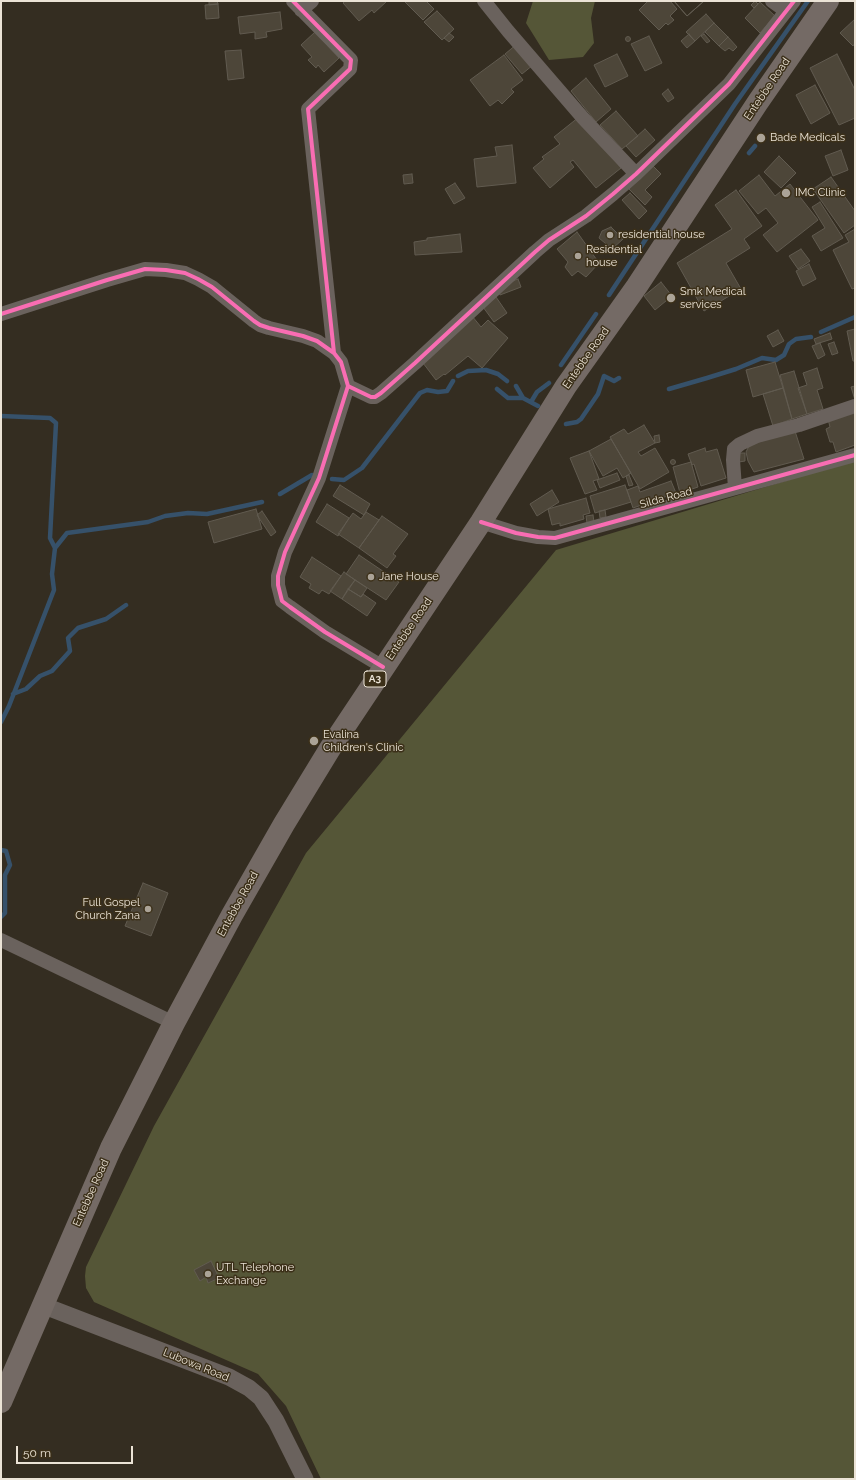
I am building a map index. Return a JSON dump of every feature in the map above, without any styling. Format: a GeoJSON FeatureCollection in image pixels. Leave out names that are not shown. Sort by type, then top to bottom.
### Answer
{"type":"FeatureCollection","features":[{"type":"Feature","properties":{"kind":"main road","name":"Entebbe Road"},"geometry":{"type":"LineString","coordinates":[[1,1402],[111,1148],[174,1023],[232,915],[284,824],[331,747],[481,522],[566,386],[637,286],[758,102],[828,1]]}},
{"type":"Feature","properties":{"kind":"street"},"geometry":{"type":"LineString","coordinates":[[484,1],[578,112],[636,174]]}},
{"type":"Feature","properties":{"kind":"street"},"geometry":{"type":"LineString","coordinates":[[348,386],[371,397],[375,397],[381,393],[535,252],[549,240],[586,216],[636,174],[729,84],[790,6],[772,1]]}},
{"type":"Feature","properties":{"kind":"street"},"geometry":{"type":"LineString","coordinates":[[302,4],[351,60],[350,69],[308,109],[334,353]]}},
{"type":"Feature","properties":{"kind":"street"},"geometry":{"type":"LineString","coordinates":[[1,314],[146,269],[166,270],[185,273],[203,281],[260,325],[303,336],[317,342],[334,353],[341,362],[348,386],[319,478],[285,552],[278,576],[278,585],[282,601],[325,632],[383,667]]}},
{"type":"Feature","properties":{"kind":"street"},"geometry":{"type":"LineString","coordinates":[[735,488],[732,460],[734,449],[740,444],[757,436],[799,425],[855,406]]}},
{"type":"Feature","properties":{"kind":"street","name":"Silda Road"},"geometry":{"type":"LineString","coordinates":[[481,522],[516,533],[555,538],[855,455]]}},
{"type":"Feature","properties":{"kind":"street"},"geometry":{"type":"LineString","coordinates":[[1,940],[174,1023]]}},
{"type":"Feature","properties":{"kind":"street","name":"Lubowa Road"},"geometry":{"type":"LineString","coordinates":[[42,1305],[229,1377],[249,1388],[261,1398],[276,1420],[305,1479]]}},
{"type":"Feature","properties":{"kind":"green space"},"geometry":{"type":"Polygon","coordinates":[[[533,1],[595,1],[591,18],[594,43],[583,57],[549,60],[526,23],[533,1]]]}},
{"type":"Feature","properties":{"kind":"green space"},"geometry":{"type":"Polygon","coordinates":[[[855,460],[855,1479],[321,1479],[286,1406],[258,1374],[94,1302],[86,1288],[86,1267],[154,1126],[306,853],[556,550],[855,460]]]}},
{"type":"Feature","properties":{"kind":"building"},"geometry":{"type":"Polygon","coordinates":[[[209,1],[217,1],[218,4],[209,5],[209,1]]]}},
{"type":"Feature","properties":{"kind":"building"},"geometry":{"type":"Polygon","coordinates":[[[345,1],[386,2],[374,13],[372,10],[359,21],[343,3],[345,1]]]}},
{"type":"Feature","properties":{"kind":"building"},"geometry":{"type":"Polygon","coordinates":[[[426,1],[434,9],[423,20],[405,2],[426,1]]]}},
{"type":"Feature","properties":{"kind":"building"},"geometry":{"type":"Polygon","coordinates":[[[648,1],[670,1],[677,9],[670,16],[674,20],[668,25],[666,23],[659,30],[639,10],[648,1]]]}},
{"type":"Feature","properties":{"kind":"building"},"geometry":{"type":"Polygon","coordinates":[[[674,1],[704,1],[687,16],[674,1]]]}},
{"type":"Feature","properties":{"kind":"building"},"geometry":{"type":"Polygon","coordinates":[[[674,1],[704,1],[687,16],[674,1]]]}},
{"type":"Feature","properties":{"kind":"building"},"geometry":{"type":"Polygon","coordinates":[[[755,1],[758,4],[754,8],[751,5],[755,1]]]}},
{"type":"Feature","properties":{"kind":"building"},"geometry":{"type":"Polygon","coordinates":[[[760,2],[775,16],[760,33],[745,18],[760,2]]]}},
{"type":"Feature","properties":{"kind":"building"},"geometry":{"type":"Polygon","coordinates":[[[218,4],[219,18],[206,19],[205,5],[218,4]]]}},
{"type":"Feature","properties":{"kind":"building"},"geometry":{"type":"Polygon","coordinates":[[[437,11],[454,29],[442,40],[424,22],[437,11]]]}},
{"type":"Feature","properties":{"kind":"building"},"geometry":{"type":"Polygon","coordinates":[[[280,12],[282,29],[266,32],[267,37],[255,39],[255,32],[240,34],[238,17],[280,12]]]}},
{"type":"Feature","properties":{"kind":"building"},"geometry":{"type":"Polygon","coordinates":[[[706,14],[714,23],[695,41],[686,32],[706,14]]]}},
{"type":"Feature","properties":{"kind":"building"},"geometry":{"type":"Polygon","coordinates":[[[855,19],[855,43],[853,46],[840,33],[855,19]]]}},
{"type":"Feature","properties":{"kind":"building"},"geometry":{"type":"Polygon","coordinates":[[[714,23],[728,37],[719,46],[705,32],[714,23]]]}},
{"type":"Feature","properties":{"kind":"building"},"geometry":{"type":"Polygon","coordinates":[[[315,32],[339,58],[324,72],[318,65],[316,68],[308,60],[312,57],[301,45],[315,32]]]}},
{"type":"Feature","properties":{"kind":"building"},"geometry":{"type":"Polygon","coordinates":[[[449,33],[454,37],[449,42],[444,38],[449,33]]]}},
{"type":"Feature","properties":{"kind":"building"},"geometry":{"type":"Polygon","coordinates":[[[689,34],[695,41],[687,48],[681,41],[689,34]]]}},
{"type":"Feature","properties":{"kind":"building"},"geometry":{"type":"Polygon","coordinates":[[[704,34],[710,41],[707,43],[701,36],[704,34]]]}},
{"type":"Feature","properties":{"kind":"building"},"geometry":{"type":"Polygon","coordinates":[[[628,36],[631,39],[628,42],[625,39],[628,36]]]}},
{"type":"Feature","properties":{"kind":"building"},"geometry":{"type":"Polygon","coordinates":[[[649,36],[662,63],[645,71],[631,44],[649,36]]]}},
{"type":"Feature","properties":{"kind":"building"},"geometry":{"type":"Polygon","coordinates":[[[728,37],[737,47],[733,51],[729,48],[725,51],[719,46],[728,37]]]}},
{"type":"Feature","properties":{"kind":"building"},"geometry":{"type":"Polygon","coordinates":[[[517,44],[533,65],[522,74],[505,54],[517,44]]]}},
{"type":"Feature","properties":{"kind":"building"},"geometry":{"type":"Polygon","coordinates":[[[241,50],[244,78],[228,80],[225,51],[241,50]]]}},
{"type":"Feature","properties":{"kind":"building"},"geometry":{"type":"Polygon","coordinates":[[[617,54],[628,76],[605,87],[594,65],[617,54]]]}},
{"type":"Feature","properties":{"kind":"building"},"geometry":{"type":"Polygon","coordinates":[[[837,54],[855,90],[855,118],[839,125],[810,68],[837,54]]]}},
{"type":"Feature","properties":{"kind":"building"},"geometry":{"type":"Polygon","coordinates":[[[504,55],[523,80],[511,89],[514,92],[502,104],[498,100],[490,106],[470,80],[504,55]]]}},
{"type":"Feature","properties":{"kind":"building"},"geometry":{"type":"Polygon","coordinates":[[[586,78],[611,109],[596,122],[571,91],[586,78]]]}},
{"type":"Feature","properties":{"kind":"building"},"geometry":{"type":"Polygon","coordinates":[[[815,85],[830,113],[811,124],[796,95],[815,85]]]}},
{"type":"Feature","properties":{"kind":"building"},"geometry":{"type":"Polygon","coordinates":[[[668,89],[674,98],[668,102],[662,94],[668,89]]]}},
{"type":"Feature","properties":{"kind":"building"},"geometry":{"type":"Polygon","coordinates":[[[616,111],[638,136],[622,149],[600,125],[616,111]]]}},
{"type":"Feature","properties":{"kind":"building"},"geometry":{"type":"Polygon","coordinates":[[[579,117],[621,168],[596,188],[573,160],[570,162],[574,167],[550,188],[533,168],[544,159],[542,157],[560,144],[554,137],[579,117]]]}},
{"type":"Feature","properties":{"kind":"building"},"geometry":{"type":"Polygon","coordinates":[[[645,129],[655,140],[636,157],[626,146],[645,129]]]}},
{"type":"Feature","properties":{"kind":"building"},"geometry":{"type":"Polygon","coordinates":[[[512,145],[516,183],[477,187],[474,159],[497,156],[495,147],[512,145]]]}},
{"type":"Feature","properties":{"kind":"building"},"geometry":{"type":"Polygon","coordinates":[[[841,150],[848,170],[833,176],[825,156],[841,150]]]}},
{"type":"Feature","properties":{"kind":"building"},"geometry":{"type":"Polygon","coordinates":[[[779,156],[796,173],[781,188],[764,172],[779,156]]]}},
{"type":"Feature","properties":{"kind":"building"},"geometry":{"type":"Polygon","coordinates":[[[653,166],[661,174],[645,190],[652,197],[645,205],[629,189],[653,166]]]}},
{"type":"Feature","properties":{"kind":"building"},"geometry":{"type":"Polygon","coordinates":[[[412,174],[413,183],[404,184],[403,175],[412,174]]]}},
{"type":"Feature","properties":{"kind":"building"},"geometry":{"type":"Polygon","coordinates":[[[759,175],[775,196],[790,184],[818,220],[777,252],[763,235],[778,223],[766,208],[758,214],[739,191],[759,175]]]}},
{"type":"Feature","properties":{"kind":"building"},"geometry":{"type":"Polygon","coordinates":[[[831,177],[855,211],[855,225],[844,233],[813,189],[831,177]]]}},
{"type":"Feature","properties":{"kind":"building"},"geometry":{"type":"Polygon","coordinates":[[[455,183],[465,198],[454,204],[445,189],[455,183]]]}},
{"type":"Feature","properties":{"kind":"building"},"geometry":{"type":"Polygon","coordinates":[[[736,190],[762,226],[744,239],[750,248],[726,263],[741,289],[704,311],[677,263],[732,229],[715,205],[736,190]]]}},
{"type":"Feature","properties":{"kind":"building"},"geometry":{"type":"Polygon","coordinates":[[[630,193],[647,211],[639,219],[622,200],[630,193]]]}},
{"type":"Feature","properties":{"kind":"building"},"geometry":{"type":"Polygon","coordinates":[[[820,202],[843,238],[821,251],[812,236],[825,228],[812,207],[820,202]]]}},
{"type":"Feature","properties":{"kind":"building","name":"residential house"},"geometry":{"type":"Polygon","coordinates":[[[611,227],[623,239],[612,249],[599,238],[602,231],[611,227]]]}},
{"type":"Feature","properties":{"kind":"building"},"geometry":{"type":"Polygon","coordinates":[[[855,229],[855,288],[852,289],[833,250],[849,242],[845,235],[855,229]]]}},
{"type":"Feature","properties":{"kind":"building","name":"Residential house"},"geometry":{"type":"Polygon","coordinates":[[[577,232],[599,263],[586,277],[578,271],[572,276],[565,267],[568,262],[557,249],[577,232]]]}},
{"type":"Feature","properties":{"kind":"building"},"geometry":{"type":"Polygon","coordinates":[[[460,234],[462,252],[415,255],[414,242],[427,240],[427,238],[460,234]]]}},
{"type":"Feature","properties":{"kind":"building"},"geometry":{"type":"Polygon","coordinates":[[[801,249],[810,261],[798,269],[789,256],[801,249]]]}},
{"type":"Feature","properties":{"kind":"building"},"geometry":{"type":"Polygon","coordinates":[[[809,264],[816,279],[803,286],[796,271],[809,264]]]}},
{"type":"Feature","properties":{"kind":"building"},"geometry":{"type":"Polygon","coordinates":[[[518,279],[521,287],[500,295],[497,287],[518,279]]]}},
{"type":"Feature","properties":{"kind":"building"},"geometry":{"type":"Polygon","coordinates":[[[661,282],[672,296],[655,310],[644,296],[661,282]]]}},
{"type":"Feature","properties":{"kind":"building"},"geometry":{"type":"Polygon","coordinates":[[[496,297],[507,313],[494,322],[483,307],[496,297]]]}},
{"type":"Feature","properties":{"kind":"building"},"geometry":{"type":"Polygon","coordinates":[[[472,316],[481,327],[488,320],[508,338],[482,368],[468,356],[445,375],[444,374],[436,380],[423,363],[472,316]]]}},
{"type":"Feature","properties":{"kind":"building"},"geometry":{"type":"Polygon","coordinates":[[[855,329],[855,361],[853,361],[847,331],[855,329]]]}},
{"type":"Feature","properties":{"kind":"building"},"geometry":{"type":"Polygon","coordinates":[[[778,330],[784,341],[773,347],[767,336],[778,330]]]}},
{"type":"Feature","properties":{"kind":"building"},"geometry":{"type":"Polygon","coordinates":[[[830,333],[832,339],[816,344],[814,339],[830,333]]]}},
{"type":"Feature","properties":{"kind":"building"},"geometry":{"type":"Polygon","coordinates":[[[834,342],[838,353],[832,355],[828,344],[834,342]]]}},
{"type":"Feature","properties":{"kind":"building"},"geometry":{"type":"Polygon","coordinates":[[[820,343],[825,355],[818,359],[812,346],[820,343]]]}},
{"type":"Feature","properties":{"kind":"building"},"geometry":{"type":"Polygon","coordinates":[[[775,362],[783,388],[753,397],[746,370],[775,362]]]}},
{"type":"Feature","properties":{"kind":"building"},"geometry":{"type":"Polygon","coordinates":[[[817,368],[823,388],[817,390],[823,409],[807,414],[798,388],[807,385],[803,373],[817,368]]]}},
{"type":"Feature","properties":{"kind":"building"},"geometry":{"type":"Polygon","coordinates":[[[794,371],[807,414],[792,419],[780,375],[794,371]]]}},
{"type":"Feature","properties":{"kind":"building"},"geometry":{"type":"Polygon","coordinates":[[[855,386],[855,400],[851,387],[855,386]]]}},
{"type":"Feature","properties":{"kind":"building"},"geometry":{"type":"Polygon","coordinates":[[[783,388],[792,419],[773,426],[763,394],[783,388]]]}},
{"type":"Feature","properties":{"kind":"building"},"geometry":{"type":"Polygon","coordinates":[[[854,411],[855,445],[836,452],[833,442],[830,442],[826,429],[830,427],[828,419],[854,411]]]}},
{"type":"Feature","properties":{"kind":"building"},"geometry":{"type":"Polygon","coordinates":[[[644,425],[655,443],[638,452],[641,456],[655,448],[669,472],[640,489],[610,437],[624,429],[628,434],[644,425]]]}},
{"type":"Feature","properties":{"kind":"building"},"geometry":{"type":"Polygon","coordinates":[[[794,428],[804,459],[754,472],[748,461],[746,452],[749,446],[794,428]]]}},
{"type":"Feature","properties":{"kind":"building"},"geometry":{"type":"Polygon","coordinates":[[[659,435],[660,442],[655,443],[654,436],[659,435]]]}},
{"type":"Feature","properties":{"kind":"building"},"geometry":{"type":"Polygon","coordinates":[[[611,439],[631,473],[623,478],[617,468],[603,476],[589,451],[611,439]]]}},
{"type":"Feature","properties":{"kind":"building"},"geometry":{"type":"Polygon","coordinates":[[[705,448],[706,452],[717,449],[726,478],[701,486],[694,464],[692,465],[688,454],[705,448]]]}},
{"type":"Feature","properties":{"kind":"building"},"geometry":{"type":"Polygon","coordinates":[[[589,451],[599,479],[593,481],[597,490],[585,494],[570,458],[589,451]]]}},
{"type":"Feature","properties":{"kind":"building"},"geometry":{"type":"Polygon","coordinates":[[[738,453],[745,453],[745,461],[739,462],[738,453]]]}},
{"type":"Feature","properties":{"kind":"building"},"geometry":{"type":"Polygon","coordinates":[[[671,460],[675,460],[675,464],[671,464],[671,460]]]}},
{"type":"Feature","properties":{"kind":"building"},"geometry":{"type":"Polygon","coordinates":[[[691,462],[698,487],[680,493],[673,467],[691,462]]]}},
{"type":"Feature","properties":{"kind":"building"},"geometry":{"type":"Polygon","coordinates":[[[617,473],[620,480],[600,488],[597,480],[617,473]]]}},
{"type":"Feature","properties":{"kind":"building"},"geometry":{"type":"Polygon","coordinates":[[[629,475],[633,485],[629,486],[626,476],[629,475]]]}},
{"type":"Feature","properties":{"kind":"building"},"geometry":{"type":"Polygon","coordinates":[[[671,481],[676,493],[633,508],[627,490],[638,486],[640,492],[671,481]]]}},
{"type":"Feature","properties":{"kind":"building"},"geometry":{"type":"Polygon","coordinates":[[[340,485],[370,504],[364,515],[333,496],[340,485]]]}},
{"type":"Feature","properties":{"kind":"building"},"geometry":{"type":"Polygon","coordinates":[[[625,485],[631,502],[595,513],[590,496],[625,485]]]}},
{"type":"Feature","properties":{"kind":"building"},"geometry":{"type":"Polygon","coordinates":[[[552,490],[559,502],[537,516],[530,504],[552,490]]]}},
{"type":"Feature","properties":{"kind":"building"},"geometry":{"type":"Polygon","coordinates":[[[586,498],[590,513],[583,515],[584,519],[560,526],[560,523],[552,525],[548,509],[586,498]]]}},
{"type":"Feature","properties":{"kind":"building"},"geometry":{"type":"Polygon","coordinates":[[[327,504],[349,518],[338,536],[316,522],[327,504]]]}},
{"type":"Feature","properties":{"kind":"building"},"geometry":{"type":"Polygon","coordinates":[[[256,509],[262,529],[214,543],[208,522],[256,509]]]}},
{"type":"Feature","properties":{"kind":"building"},"geometry":{"type":"Polygon","coordinates":[[[605,510],[606,517],[600,518],[599,511],[605,510]]]}},
{"type":"Feature","properties":{"kind":"building"},"geometry":{"type":"Polygon","coordinates":[[[262,511],[276,532],[271,536],[257,515],[262,511]]]}},
{"type":"Feature","properties":{"kind":"building"},"geometry":{"type":"Polygon","coordinates":[[[366,512],[379,520],[359,548],[338,534],[353,513],[361,519],[366,512]]]}},
{"type":"Feature","properties":{"kind":"building"},"geometry":{"type":"Polygon","coordinates":[[[593,515],[594,522],[587,523],[586,516],[593,515]]]}},
{"type":"Feature","properties":{"kind":"building"},"geometry":{"type":"Polygon","coordinates":[[[382,516],[408,534],[393,554],[396,556],[387,568],[359,548],[382,516]]]}},
{"type":"Feature","properties":{"kind":"building","name":"Jane House"},"geometry":{"type":"Polygon","coordinates":[[[359,555],[399,582],[386,600],[346,574],[359,555]]]}},
{"type":"Feature","properties":{"kind":"building"},"geometry":{"type":"Polygon","coordinates":[[[312,557],[341,576],[329,594],[322,590],[319,594],[309,588],[311,584],[300,577],[312,557]]]}},
{"type":"Feature","properties":{"kind":"building"},"geometry":{"type":"Polygon","coordinates":[[[344,572],[355,580],[342,599],[330,591],[344,572]]]}},
{"type":"Feature","properties":{"kind":"building"},"geometry":{"type":"Polygon","coordinates":[[[355,580],[367,588],[361,597],[348,589],[355,580]]]}},
{"type":"Feature","properties":{"kind":"building"},"geometry":{"type":"Polygon","coordinates":[[[348,589],[361,597],[363,594],[376,603],[367,616],[342,599],[348,589]]]}},
{"type":"Feature","properties":{"kind":"building"},"geometry":{"type":"Polygon","coordinates":[[[143,883],[168,893],[151,936],[125,926],[143,883]]]}},
{"type":"Feature","properties":{"kind":"building"},"geometry":{"type":"Polygon","coordinates":[[[211,1261],[219,1278],[208,1283],[206,1277],[200,1281],[194,1270],[211,1261]]]}},
{"type":"Feature","properties":{"kind":"waterway"},"geometry":{"type":"LineString","coordinates":[[609,295],[735,104],[808,1]]}},
{"type":"Feature","properties":{"kind":"waterway"},"geometry":{"type":"LineString","coordinates":[[749,153],[755,146]]}},
{"type":"Feature","properties":{"kind":"waterway"},"geometry":{"type":"LineString","coordinates":[[561,365],[596,314]]}},
{"type":"Feature","properties":{"kind":"waterway"},"geometry":{"type":"LineString","coordinates":[[821,332],[855,317]]}},
{"type":"Feature","properties":{"kind":"waterway"},"geometry":{"type":"LineString","coordinates":[[669,389],[736,369],[762,358],[776,360],[784,355],[789,344],[796,339],[811,337]]}},
{"type":"Feature","properties":{"kind":"waterway"},"geometry":{"type":"LineString","coordinates":[[458,376],[468,371],[486,370],[498,374],[507,381]]}},
{"type":"Feature","properties":{"kind":"waterway"},"geometry":{"type":"LineString","coordinates":[[566,424],[577,422],[581,419],[598,394],[604,376],[614,381],[619,378]]}},
{"type":"Feature","properties":{"kind":"waterway"},"geometry":{"type":"LineString","coordinates":[[332,479],[344,480],[362,468],[420,393],[427,390],[438,392],[447,391],[453,381]]}},
{"type":"Feature","properties":{"kind":"waterway"},"geometry":{"type":"LineString","coordinates":[[531,402],[537,392],[549,383]]}},
{"type":"Feature","properties":{"kind":"waterway"},"geometry":{"type":"LineString","coordinates":[[516,386],[523,398]]}},
{"type":"Feature","properties":{"kind":"waterway"},"geometry":{"type":"LineString","coordinates":[[497,389],[508,398],[523,398],[538,406]]}},
{"type":"Feature","properties":{"kind":"waterway"},"geometry":{"type":"LineString","coordinates":[[1,416],[50,418],[56,423],[50,538],[55,548],[52,574],[54,590],[9,706],[1,722]]}},
{"type":"Feature","properties":{"kind":"waterway"},"geometry":{"type":"LineString","coordinates":[[280,494],[312,475]]}},
{"type":"Feature","properties":{"kind":"waterway"},"geometry":{"type":"LineString","coordinates":[[55,548],[67,533],[148,522],[165,516],[188,513],[207,514],[262,502]]}},
{"type":"Feature","properties":{"kind":"waterway"},"geometry":{"type":"LineString","coordinates":[[13,694],[26,689],[40,676],[52,671],[70,651],[68,638],[78,628],[106,619],[126,605]]}},
{"type":"Feature","properties":{"kind":"waterway"},"geometry":{"type":"LineString","coordinates":[[1,850],[6,851],[10,865],[5,875],[5,913],[1,917]]}},
{"type":"Feature","properties":{"kind":"cycle path"},"geometry":{"type":"LineString","coordinates":[[293,1],[351,60],[350,69],[308,109],[334,353]]}},
{"type":"Feature","properties":{"kind":"cycle path"},"geometry":{"type":"LineString","coordinates":[[348,386],[371,397],[375,397],[381,393],[535,252],[549,240],[586,216],[613,194],[636,174],[729,84],[794,1]]}},
{"type":"Feature","properties":{"kind":"cycle path"},"geometry":{"type":"LineString","coordinates":[[1,314],[145,269],[166,270],[185,273],[212,287],[260,325],[317,341],[334,353],[341,362],[348,386],[319,478],[285,552],[278,576],[278,585],[282,601],[325,632],[383,667]]}},
{"type":"Feature","properties":{"kind":"cycle path"},"geometry":{"type":"LineString","coordinates":[[481,522],[516,533],[555,538],[855,455]]}},
{"type":"Feature","properties":{"kind":"place","name":"Bade Medicals"},"geometry":{"type":"Point","coordinates":[761,138]}},
{"type":"Feature","properties":{"kind":"place","name":"IMC Clinic"},"geometry":{"type":"Point","coordinates":[786,193]}},
{"type":"Feature","properties":{"kind":"place","name":"residential house"},"geometry":{"type":"Point","coordinates":[610,235]}},
{"type":"Feature","properties":{"kind":"place","name":"Residential house"},"geometry":{"type":"Point","coordinates":[578,256]}},
{"type":"Feature","properties":{"kind":"place","name":"Smk Medical services"},"geometry":{"type":"Point","coordinates":[671,298]}},
{"type":"Feature","properties":{"kind":"place","name":"Jane House"},"geometry":{"type":"Point","coordinates":[371,577]}},
{"type":"Feature","properties":{"kind":"place","name":"Evalina Children's Clinic"},"geometry":{"type":"Point","coordinates":[314,741]}},
{"type":"Feature","properties":{"kind":"place","name":"Full Gospel Church Zana"},"geometry":{"type":"Point","coordinates":[148,909]}},
{"type":"Feature","properties":{"kind":"place","name":"UTL Telephone Exchange"},"geometry":{"type":"Point","coordinates":[208,1274]}}]}
